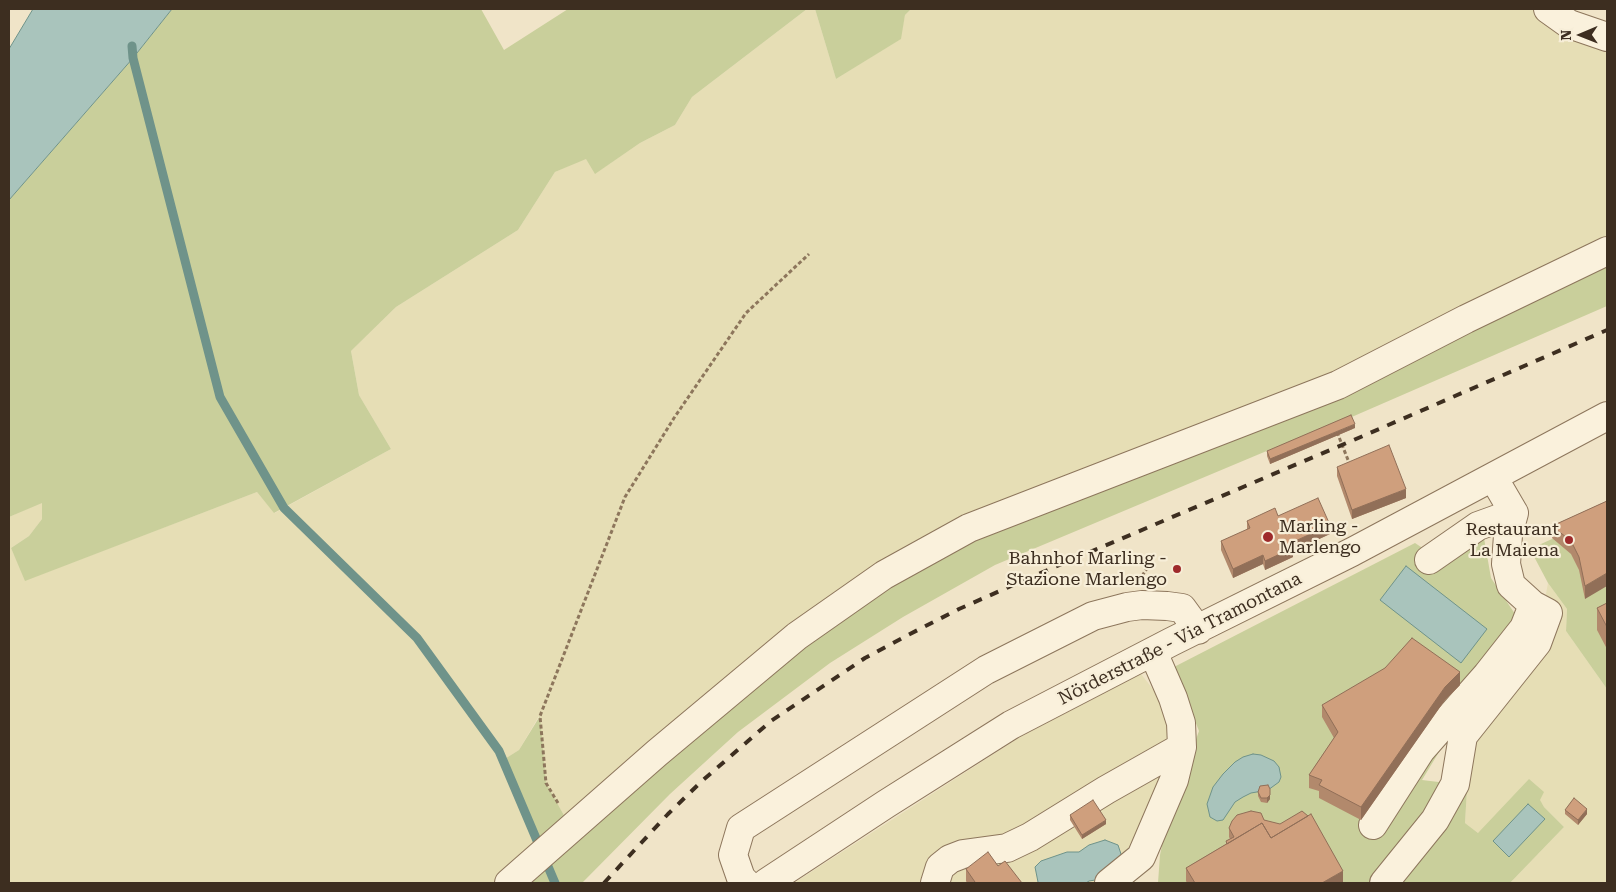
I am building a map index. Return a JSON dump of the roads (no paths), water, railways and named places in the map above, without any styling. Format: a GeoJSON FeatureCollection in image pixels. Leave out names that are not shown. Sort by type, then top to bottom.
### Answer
{"type":"FeatureCollection","features":[{"type":"Feature","properties":{"kind":"street"},"geometry":{"type":"LineString","coordinates":[[1548,9],[1569,24],[1607,37]]}},
{"type":"Feature","properties":{"kind":"street"},"geometry":{"type":"LineString","coordinates":[[509,883],[656,753],[797,636],[884,575],[969,528],[1338,385],[1466,319],[1607,251]]}},
{"type":"Feature","properties":{"kind":"street","name":"Nörderstraße - Via Tramontana"},"geometry":{"type":"LineString","coordinates":[[766,883],[1011,725],[1352,552],[1607,416]]}},
{"type":"Feature","properties":{"kind":"street"},"geometry":{"type":"LineString","coordinates":[[1384,883],[1435,820],[1455,784],[1463,736],[1537,643],[1548,613],[1533,605],[1511,585],[1506,564],[1508,535],[1514,513],[1493,477]]}},
{"type":"Feature","properties":{"kind":"street"},"geometry":{"type":"LineString","coordinates":[[1429,560],[1478,526],[1514,513]]}},
{"type":"Feature","properties":{"kind":"street"},"geometry":{"type":"LineString","coordinates":[[746,883],[741,878],[733,855],[741,828],[986,670],[1093,616],[1142,604],[1182,608],[1198,630]]}},
{"type":"Feature","properties":{"kind":"street"},"geometry":{"type":"LineString","coordinates":[[1373,824],[1421,750],[1487,675],[1524,628],[1533,605]]}},
{"type":"Feature","properties":{"kind":"street"},"geometry":{"type":"LineString","coordinates":[[1109,883],[1141,857],[1174,780],[1182,747],[1181,723],[1173,698],[1153,652]]}},
{"type":"Feature","properties":{"kind":"street"},"geometry":{"type":"LineString","coordinates":[[934,883],[940,866],[950,859],[963,854],[1007,848],[1030,837],[1106,790],[1182,747]]}},
{"type":"Feature","properties":{"kind":"water"},"geometry":{"type":"Polygon","coordinates":[[[33,9],[172,9],[133,58],[9,200],[9,49],[33,9]]]}},
{"type":"Feature","properties":{"kind":"water"},"geometry":{"type":"Polygon","coordinates":[[[1406,566],[1487,629],[1461,663],[1380,600],[1406,566]]]}},
{"type":"Feature","properties":{"kind":"water"},"geometry":{"type":"Polygon","coordinates":[[[1253,754],[1261,755],[1274,761],[1279,767],[1281,777],[1279,782],[1268,790],[1251,793],[1235,802],[1223,820],[1217,821],[1210,817],[1207,804],[1213,787],[1235,762],[1253,754]]]}},
{"type":"Feature","properties":{"kind":"water"},"geometry":{"type":"Polygon","coordinates":[[[1528,804],[1545,819],[1509,857],[1493,841],[1528,804]]]}},
{"type":"Feature","properties":{"kind":"water"},"geometry":{"type":"Polygon","coordinates":[[[1105,840],[1118,845],[1124,863],[1102,879],[1086,883],[1038,882],[1035,867],[1041,861],[1067,852],[1079,852],[1089,845],[1105,840]]]}},
{"type":"Feature","properties":{"kind":"waterway"},"geometry":{"type":"LineString","coordinates":[[132,46],[133,58],[220,397],[284,508],[417,638],[499,751],[555,883]]}},
{"type":"Feature","properties":{"kind":"railway"},"geometry":{"type":"LineString","coordinates":[[604,883],[668,814],[702,781],[771,721],[865,658],[959,609],[1607,330]]}},
{"type":"Feature","properties":{"kind":"place","name":"Marling - Marlengo"},"geometry":{"type":"Point","coordinates":[1268,537]}},
{"type":"Feature","properties":{"kind":"place","name":"Restaurant La Maiena"},"geometry":{"type":"Point","coordinates":[1569,540]}},
{"type":"Feature","properties":{"kind":"place","name":"Bahnhof Marling - Stazione Marlengo"},"geometry":{"type":"Point","coordinates":[1177,569]}}]}
